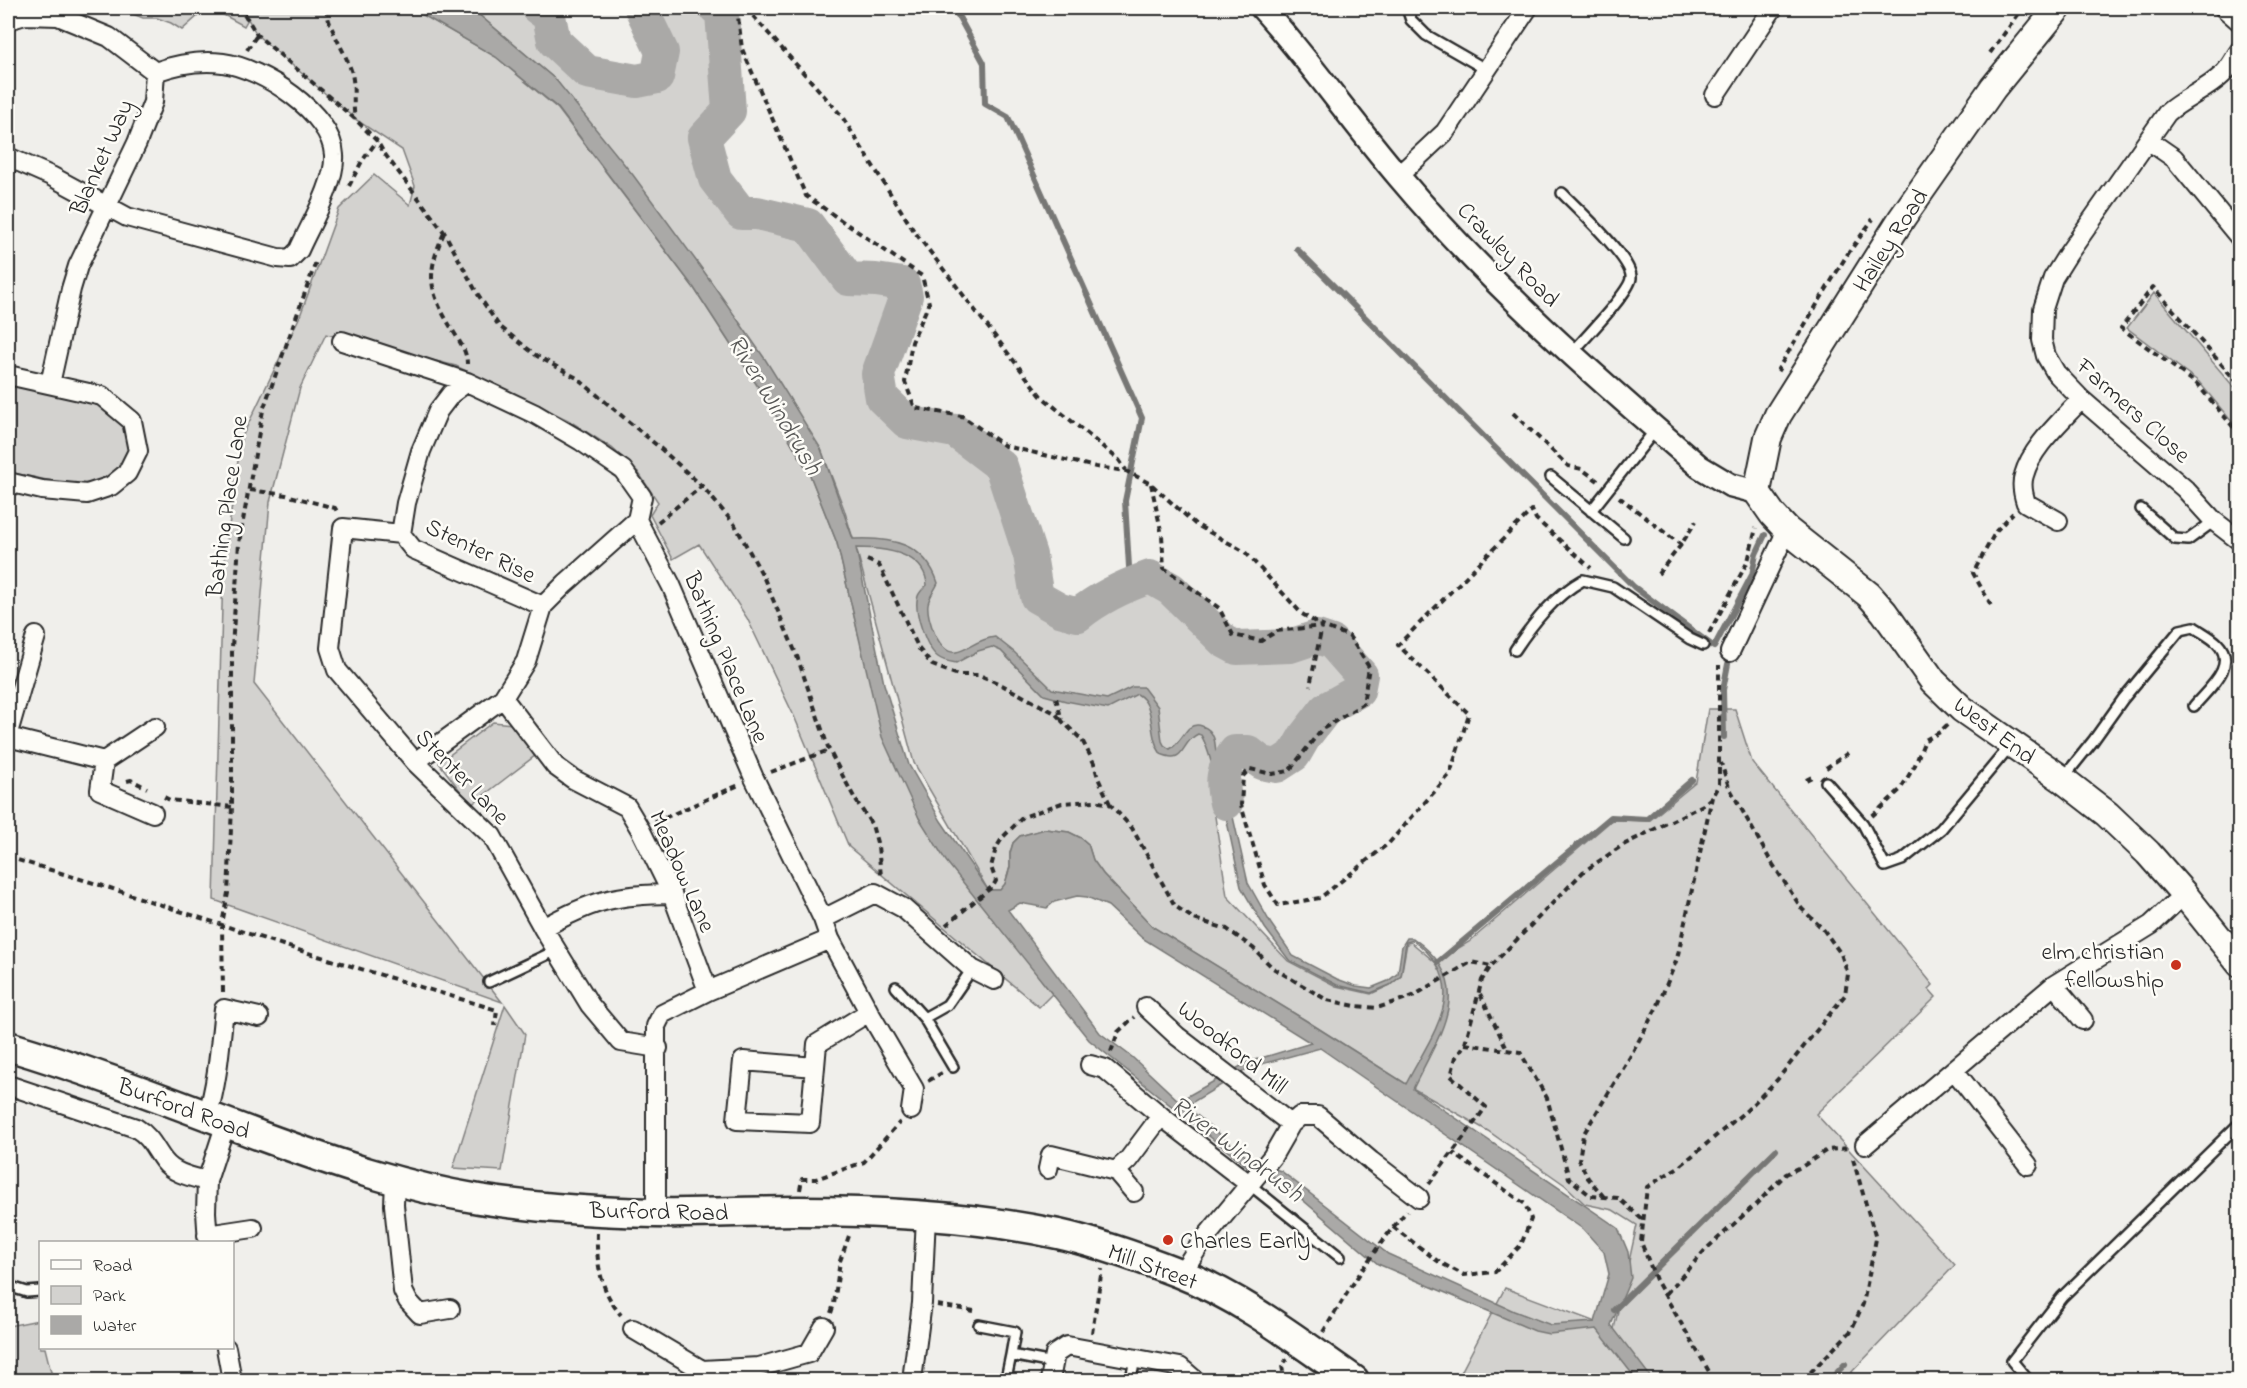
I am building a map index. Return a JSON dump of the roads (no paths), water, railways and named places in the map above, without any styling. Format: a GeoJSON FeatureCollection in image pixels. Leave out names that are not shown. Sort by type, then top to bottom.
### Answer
{"type":"FeatureCollection","features":[{"type":"Feature","properties":{"kind":"main road","name":"Hailey Road"},"geometry":{"type":"LineString","coordinates":[[1757,492],[1768,438],[1778,415],[1902,218],[1994,88],[2058,8]]}},
{"type":"Feature","properties":{"kind":"main road","name":"West End"},"geometry":{"type":"LineString","coordinates":[[1757,492],[1787,530],[1869,595],[1884,612],[1933,681],[1962,709],[2062,779],[2107,814],[2148,853],[2240,964]]}},
{"type":"Feature","properties":{"kind":"main road","name":"Burford Road"},"geometry":{"type":"LineString","coordinates":[[8,1046],[302,1151],[395,1181],[477,1199],[597,1211],[656,1213],[797,1211],[926,1216]]}},
{"type":"Feature","properties":{"kind":"main road","name":"Mill Street"},"geometry":{"type":"LineString","coordinates":[[926,1216],[976,1220],[1060,1235],[1181,1274],[1226,1294],[1354,1380]]}},
{"type":"Feature","properties":{"kind":"street","name":"Crawley Road"},"geometry":{"type":"LineString","coordinates":[[1262,8],[1314,68],[1398,176],[1515,302],[1700,467],[1730,485],[1757,492]]}},
{"type":"Feature","properties":{"kind":"street"},"geometry":{"type":"LineString","coordinates":[[1398,176],[1444,132],[1528,8]]}},
{"type":"Feature","properties":{"kind":"street"},"geometry":{"type":"LineString","coordinates":[[2224,8],[2240,22]]}},
{"type":"Feature","properties":{"kind":"street"},"geometry":{"type":"LineString","coordinates":[[1715,95],[1764,10]]}},
{"type":"Feature","properties":{"kind":"street"},"geometry":{"type":"LineString","coordinates":[[8,20],[25,15],[58,16],[110,37],[155,72],[194,63],[222,63],[236,66],[268,79],[301,103],[324,125],[334,152],[332,177],[299,250],[290,259],[278,258],[128,217],[51,176],[8,157]]}},
{"type":"Feature","properties":{"kind":"street","name":"Farmers Close"},"geometry":{"type":"LineString","coordinates":[[2240,50],[2225,72],[2216,80],[2182,100],[2167,113],[2053,278],[2043,309],[2042,340],[2046,356],[2056,373],[2081,399],[2185,489],[2214,521],[2240,541]]}},
{"type":"Feature","properties":{"kind":"street","name":"Blanket Way"},"geometry":{"type":"LineString","coordinates":[[50,384],[70,289],[78,266],[137,143],[153,102],[155,72]]}},
{"type":"Feature","properties":{"kind":"street"},"geometry":{"type":"LineString","coordinates":[[2148,140],[2174,158],[2240,238]]}},
{"type":"Feature","properties":{"kind":"street"},"geometry":{"type":"LineString","coordinates":[[342,341],[467,382],[535,414],[581,441],[623,470],[642,496],[640,527],[565,584],[543,606],[525,661],[503,698],[414,762]]}},
{"type":"Feature","properties":{"kind":"street"},"geometry":{"type":"LineString","coordinates":[[8,375],[102,396],[132,421],[138,451],[128,473],[111,486],[87,494],[42,490],[8,483]]}},
{"type":"Feature","properties":{"kind":"street"},"geometry":{"type":"LineString","coordinates":[[401,534],[406,503],[418,461],[438,411],[451,394],[467,382]]}},
{"type":"Feature","properties":{"kind":"street"},"geometry":{"type":"LineString","coordinates":[[2058,521],[2026,503],[2022,489],[2024,476],[2031,458],[2081,399]]}},
{"type":"Feature","properties":{"kind":"street","name":"Bathing Place Lane"},"geometry":{"type":"LineString","coordinates":[[640,527],[671,585],[754,778],[823,919],[830,939],[914,1089],[911,1110]]}},
{"type":"Feature","properties":{"kind":"street","name":"Stenter Lane"},"geometry":{"type":"LineString","coordinates":[[401,534],[344,528],[330,648],[337,670],[414,762],[492,836],[543,928],[590,1005],[621,1042],[658,1048]]}},
{"type":"Feature","properties":{"kind":"street"},"geometry":{"type":"LineString","coordinates":[[1724,656],[1787,530]]}},
{"type":"Feature","properties":{"kind":"street","name":"Stenter Rise"},"geometry":{"type":"LineString","coordinates":[[401,534],[413,549],[543,606]]}},
{"type":"Feature","properties":{"kind":"street"},"geometry":{"type":"LineString","coordinates":[[36,636],[8,735],[104,762]]}},
{"type":"Feature","properties":{"kind":"street","name":"Meadow Lane"},"geometry":{"type":"LineString","coordinates":[[503,698],[555,765],[573,779],[627,807],[672,894],[708,991]]}},
{"type":"Feature","properties":{"kind":"street"},"geometry":{"type":"LineString","coordinates":[[153,813],[100,790],[104,762],[155,727]]}},
{"type":"Feature","properties":{"kind":"street"},"geometry":{"type":"LineString","coordinates":[[823,919],[875,893],[903,908],[972,969],[994,980]]}},
{"type":"Feature","properties":{"kind":"street"},"geometry":{"type":"LineString","coordinates":[[543,928],[572,912],[604,899],[639,894],[672,894]]}},
{"type":"Feature","properties":{"kind":"street"},"geometry":{"type":"LineString","coordinates":[[1865,1145],[2054,985],[2151,925],[2184,894]]}},
{"type":"Feature","properties":{"kind":"street"},"geometry":{"type":"LineString","coordinates":[[656,1213],[658,1048],[656,1026],[662,1014],[708,991],[830,939]]}},
{"type":"Feature","properties":{"kind":"street"},"geometry":{"type":"LineString","coordinates":[[2054,985],[2083,1020]]}},
{"type":"Feature","properties":{"kind":"street","name":"Woodford Mill"},"geometry":{"type":"LineString","coordinates":[[1146,1007],[1177,1036],[1291,1124]]}},
{"type":"Feature","properties":{"kind":"street"},"geometry":{"type":"LineString","coordinates":[[253,1228],[207,1239],[206,1212],[207,1181],[217,1119],[213,1097],[224,1009],[259,1017]]}},
{"type":"Feature","properties":{"kind":"street"},"geometry":{"type":"LineString","coordinates":[[815,1067],[742,1061],[737,1120],[810,1123],[815,1067],[817,1044],[869,1012]]}},
{"type":"Feature","properties":{"kind":"street"},"geometry":{"type":"LineString","coordinates":[[1090,1065],[1105,1069],[1161,1116],[1251,1181]]}},
{"type":"Feature","properties":{"kind":"street"},"geometry":{"type":"LineString","coordinates":[[1954,1070],[2028,1165]]}},
{"type":"Feature","properties":{"kind":"street","name":"Burford Road"},"geometry":{"type":"LineString","coordinates":[[8,1085],[136,1128],[150,1138],[164,1161],[172,1168],[207,1181]]}},
{"type":"Feature","properties":{"kind":"street"},"geometry":{"type":"LineString","coordinates":[[1116,1171],[1128,1160],[1161,1116]]}},
{"type":"Feature","properties":{"kind":"street","name":"Woodford Mill"},"geometry":{"type":"LineString","coordinates":[[1181,1274],[1201,1243],[1272,1157],[1291,1124],[1300,1116],[1318,1116],[1419,1198]]}},
{"type":"Feature","properties":{"kind":"street"},"geometry":{"type":"LineString","coordinates":[[1048,1169],[1051,1155],[1116,1171],[1134,1192]]}},
{"type":"Feature","properties":{"kind":"street"},"geometry":{"type":"LineString","coordinates":[[395,1181],[395,1215],[404,1291],[408,1301],[420,1314],[450,1309]]}},
{"type":"Feature","properties":{"kind":"street"},"geometry":{"type":"LineString","coordinates":[[912,1380],[922,1303],[926,1216]]}},
{"type":"Feature","properties":{"kind":"street"},"geometry":{"type":"LineString","coordinates":[[633,1329],[701,1375],[759,1367],[809,1353],[824,1327]]}},
{"type":"Feature","properties":{"kind":"street"},"geometry":{"type":"LineString","coordinates":[[1051,1372],[1055,1354],[1067,1346],[1180,1367],[1195,1380]]}},
{"type":"Feature","properties":{"kind":"street"},"geometry":{"type":"LineString","coordinates":[[226,1349],[232,1380]]}},
{"type":"Feature","properties":{"kind":"lane"},"geometry":{"type":"LineString","coordinates":[[1407,8],[1411,20],[1426,35],[1487,70]]}},
{"type":"Feature","properties":{"kind":"lane"},"geometry":{"type":"LineString","coordinates":[[1562,193],[1621,254],[1630,268],[1631,280],[1571,354]]}},
{"type":"Feature","properties":{"kind":"lane"},"geometry":{"type":"LineString","coordinates":[[1592,512],[1656,429]]}},
{"type":"Feature","properties":{"kind":"lane"},"geometry":{"type":"LineString","coordinates":[[1551,477],[1624,538]]}},
{"type":"Feature","properties":{"kind":"lane"},"geometry":{"type":"LineString","coordinates":[[2141,509],[2175,538],[2188,540],[2214,521]]}},
{"type":"Feature","properties":{"kind":"lane"},"geometry":{"type":"LineString","coordinates":[[1515,650],[1533,623],[1569,588],[1583,580],[1613,587],[1690,639],[1703,645]]}},
{"type":"Feature","properties":{"kind":"lane"},"geometry":{"type":"LineString","coordinates":[[2062,779],[2123,699],[2180,630],[2194,627],[2218,644],[2226,659],[2224,669],[2194,706]]}},
{"type":"Feature","properties":{"kind":"lane"},"geometry":{"type":"LineString","coordinates":[[1826,782],[1863,824],[1885,866],[1902,860],[1941,829],[2012,744]]}},
{"type":"Feature","properties":{"kind":"lane"},"geometry":{"type":"LineString","coordinates":[[489,982],[557,950]]}},
{"type":"Feature","properties":{"kind":"lane"},"geometry":{"type":"LineString","coordinates":[[924,1018],[947,1005],[972,969]]}},
{"type":"Feature","properties":{"kind":"lane"},"geometry":{"type":"LineString","coordinates":[[896,987],[924,1018],[953,1066]]}},
{"type":"Feature","properties":{"kind":"lane"},"geometry":{"type":"LineString","coordinates":[[2028,1380],[2012,1361],[2062,1297],[2240,1123]]}},
{"type":"Feature","properties":{"kind":"lane"},"geometry":{"type":"LineString","coordinates":[[1251,1181],[1340,1257]]}},
{"type":"Feature","properties":{"kind":"lane"},"geometry":{"type":"LineString","coordinates":[[8,1286],[27,1292],[39,1291]]}},
{"type":"Feature","properties":{"kind":"lane"},"geometry":{"type":"LineString","coordinates":[[979,1325],[1015,1332],[1007,1374]]}},
{"type":"Feature","properties":{"kind":"lane"},"geometry":{"type":"LineString","coordinates":[[1011,1355],[1051,1372]]}},
{"type":"Feature","properties":{"kind":"lane"},"geometry":{"type":"LineString","coordinates":[[1131,1380],[1135,1358]]}},
{"type":"Feature","properties":{"kind":"water"},"geometry":{"type":"Polygon","coordinates":[[[411,8],[471,8],[556,80],[633,175],[765,359],[821,449],[853,539],[893,541],[905,545],[925,559],[938,583],[928,604],[929,617],[931,626],[944,648],[956,652],[995,637],[1052,689],[1107,699],[1132,687],[1143,687],[1158,707],[1162,741],[1170,749],[1192,726],[1198,725],[1208,729],[1214,738],[1217,768],[1222,769],[1226,756],[1233,759],[1226,786],[1248,883],[1271,924],[1293,956],[1337,979],[1356,986],[1371,988],[1388,981],[1398,973],[1402,946],[1407,938],[1413,938],[1433,955],[1445,973],[1449,991],[1448,1009],[1434,1048],[1413,1089],[1618,1228],[1628,1252],[1631,1278],[1611,1325],[1653,1380],[1637,1380],[1597,1329],[1549,1334],[1535,1331],[1378,1264],[1278,1179],[1249,1168],[1089,1040],[946,861],[919,818],[882,737],[837,543],[810,475],[768,402],[694,288],[558,108],[496,57],[411,8]],[[856,548],[884,684],[909,765],[941,821],[988,890],[1000,890],[1005,884],[1013,843],[1020,836],[1045,829],[1069,832],[1088,844],[1093,860],[1103,874],[1153,927],[1406,1084],[1436,1028],[1442,1010],[1445,992],[1442,974],[1432,957],[1413,940],[1406,942],[1401,976],[1390,985],[1371,993],[1337,985],[1289,960],[1265,928],[1241,887],[1219,784],[1201,735],[1198,734],[1192,738],[1179,755],[1169,757],[1161,754],[1154,738],[1147,705],[1137,694],[1108,709],[1044,695],[1001,651],[992,647],[978,651],[956,663],[940,658],[929,646],[919,619],[918,596],[927,585],[919,565],[911,558],[889,551],[856,548]],[[1077,896],[1054,902],[1047,908],[1020,903],[1008,910],[1100,1033],[1132,1057],[1179,1101],[1248,1062],[1311,1043],[1142,938],[1108,906],[1087,897],[1077,896]],[[1320,1048],[1251,1067],[1186,1106],[1253,1162],[1281,1171],[1388,1254],[1514,1311],[1551,1325],[1595,1322],[1609,1274],[1604,1252],[1583,1229],[1320,1048]]]}},
{"type":"Feature","properties":{"kind":"waterway","name":"River Windrush"},"geometry":{"type":"LineString","coordinates":[[538,8],[549,16],[554,41],[587,72],[637,81],[657,77],[662,52],[641,8]]}},
{"type":"Feature","properties":{"kind":"waterway","name":"River Windrush"},"geometry":{"type":"LineString","coordinates":[[716,8],[722,13],[729,111],[704,138],[715,179],[741,213],[757,213],[808,225],[848,279],[903,284],[906,296],[878,374],[882,398],[907,422],[955,431],[1001,466],[1030,555],[1037,597],[1060,610],[1078,615],[1112,593],[1150,577],[1171,589],[1224,641],[1237,648],[1290,646],[1317,637],[1332,642],[1361,675],[1358,691],[1326,709],[1305,736],[1294,755],[1277,766],[1262,763],[1248,752],[1235,752],[1227,765],[1224,776],[1223,788],[1226,803]]}},
{"type":"Feature","properties":{"kind":"waterway"},"geometry":{"type":"LineString","coordinates":[[954,8],[984,63],[985,104],[1008,117],[1142,418],[1125,501],[1130,583]]}},
{"type":"Feature","properties":{"kind":"waterway"},"geometry":{"type":"LineString","coordinates":[[1297,249],[1634,587],[1714,647],[1752,575],[1756,554],[1765,535]]}},
{"type":"Feature","properties":{"kind":"waterway"},"geometry":{"type":"LineString","coordinates":[[1724,737],[1723,690],[1728,664]]}},
{"type":"Feature","properties":{"kind":"waterway"},"geometry":{"type":"LineString","coordinates":[[1438,962],[1611,817],[1647,819],[1692,780]]}},
{"type":"Feature","properties":{"kind":"waterway"},"geometry":{"type":"LineString","coordinates":[[1614,1310],[1776,1150]]}},
{"type":"Feature","properties":{"kind":"waterway"},"geometry":{"type":"LineString","coordinates":[[1830,1380],[1845,1364]]}},
{"type":"Feature","properties":{"kind":"place","name":"elm christian fellowship"},"geometry":{"type":"Point","coordinates":[2176,965]}},
{"type":"Feature","properties":{"kind":"place","name":"Charles Early"},"geometry":{"type":"Point","coordinates":[1168,1240]}}]}
